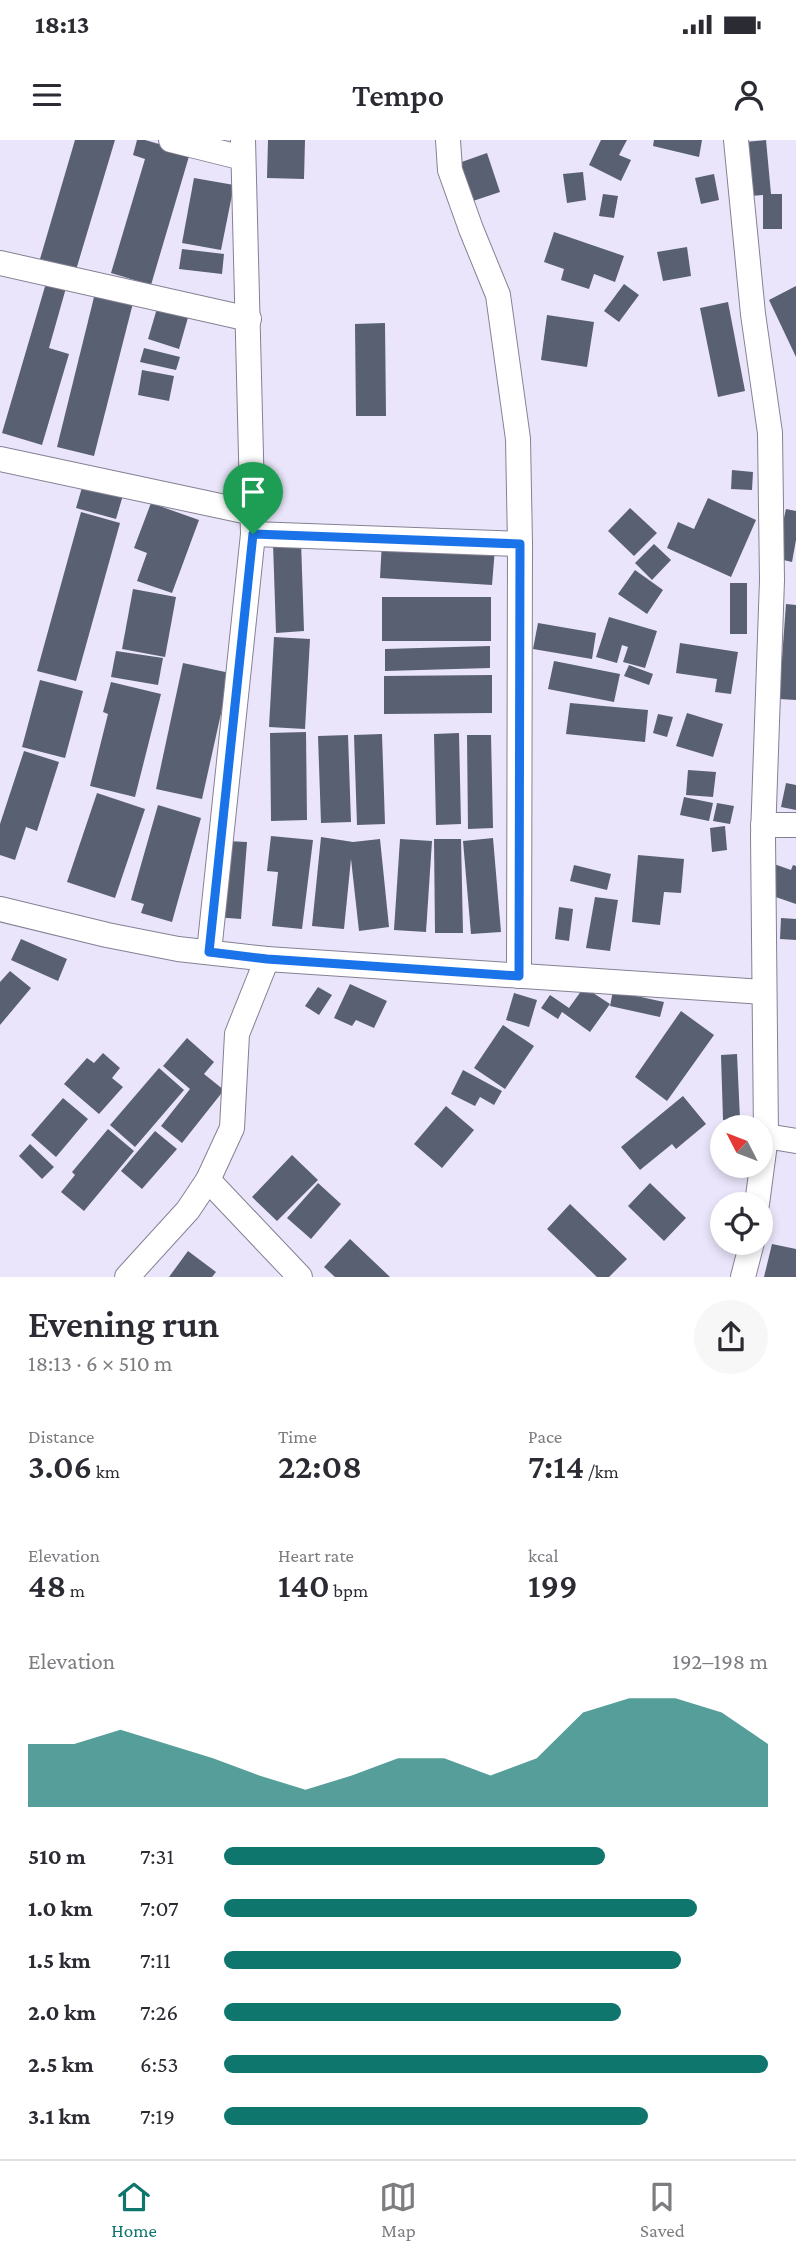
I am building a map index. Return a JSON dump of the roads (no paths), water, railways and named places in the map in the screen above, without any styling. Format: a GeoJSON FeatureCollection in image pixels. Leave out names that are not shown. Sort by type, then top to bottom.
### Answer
{"type":"FeatureCollection","features":[{"type":"Feature","properties":{"kind":"street"},"geometry":{"type":"LineString","coordinates":[[171,140],[243,149],[253,524],[209,952]]}},
{"type":"Feature","properties":{"kind":"street"},"geometry":{"type":"LineString","coordinates":[[448,140],[450,170],[498,295],[518,439],[519,976]]}},
{"type":"Feature","properties":{"kind":"street"},"geometry":{"type":"LineString","coordinates":[[736,140],[753,314],[770,433],[772,580],[763,825],[765,1115]]}},
{"type":"Feature","properties":{"kind":"street"},"geometry":{"type":"LineString","coordinates":[[0,264],[249,318]]}},
{"type":"Feature","properties":{"kind":"street"},"geometry":{"type":"LineString","coordinates":[[0,459],[253,524],[520,544]]}},
{"type":"Feature","properties":{"kind":"street"},"geometry":{"type":"LineString","coordinates":[[763,825],[796,825]]}},
{"type":"Feature","properties":{"kind":"street"},"geometry":{"type":"LineString","coordinates":[[0,909],[178,949],[267,959],[764,992]]}},
{"type":"Feature","properties":{"kind":"street"},"geometry":{"type":"LineString","coordinates":[[127,1277],[188,1210],[208,1180],[232,1128],[237,1034],[267,959]]}},
{"type":"Feature","properties":{"kind":"street"},"geometry":{"type":"LineString","coordinates":[[774,1137],[796,1141]]}},
{"type":"Feature","properties":{"kind":"street"},"geometry":{"type":"LineString","coordinates":[[208,1180],[300,1277]]}},
{"type":"Feature","properties":{"kind":"street"},"geometry":{"type":"LineString","coordinates":[[743,1277],[749,1255]]}}]}
